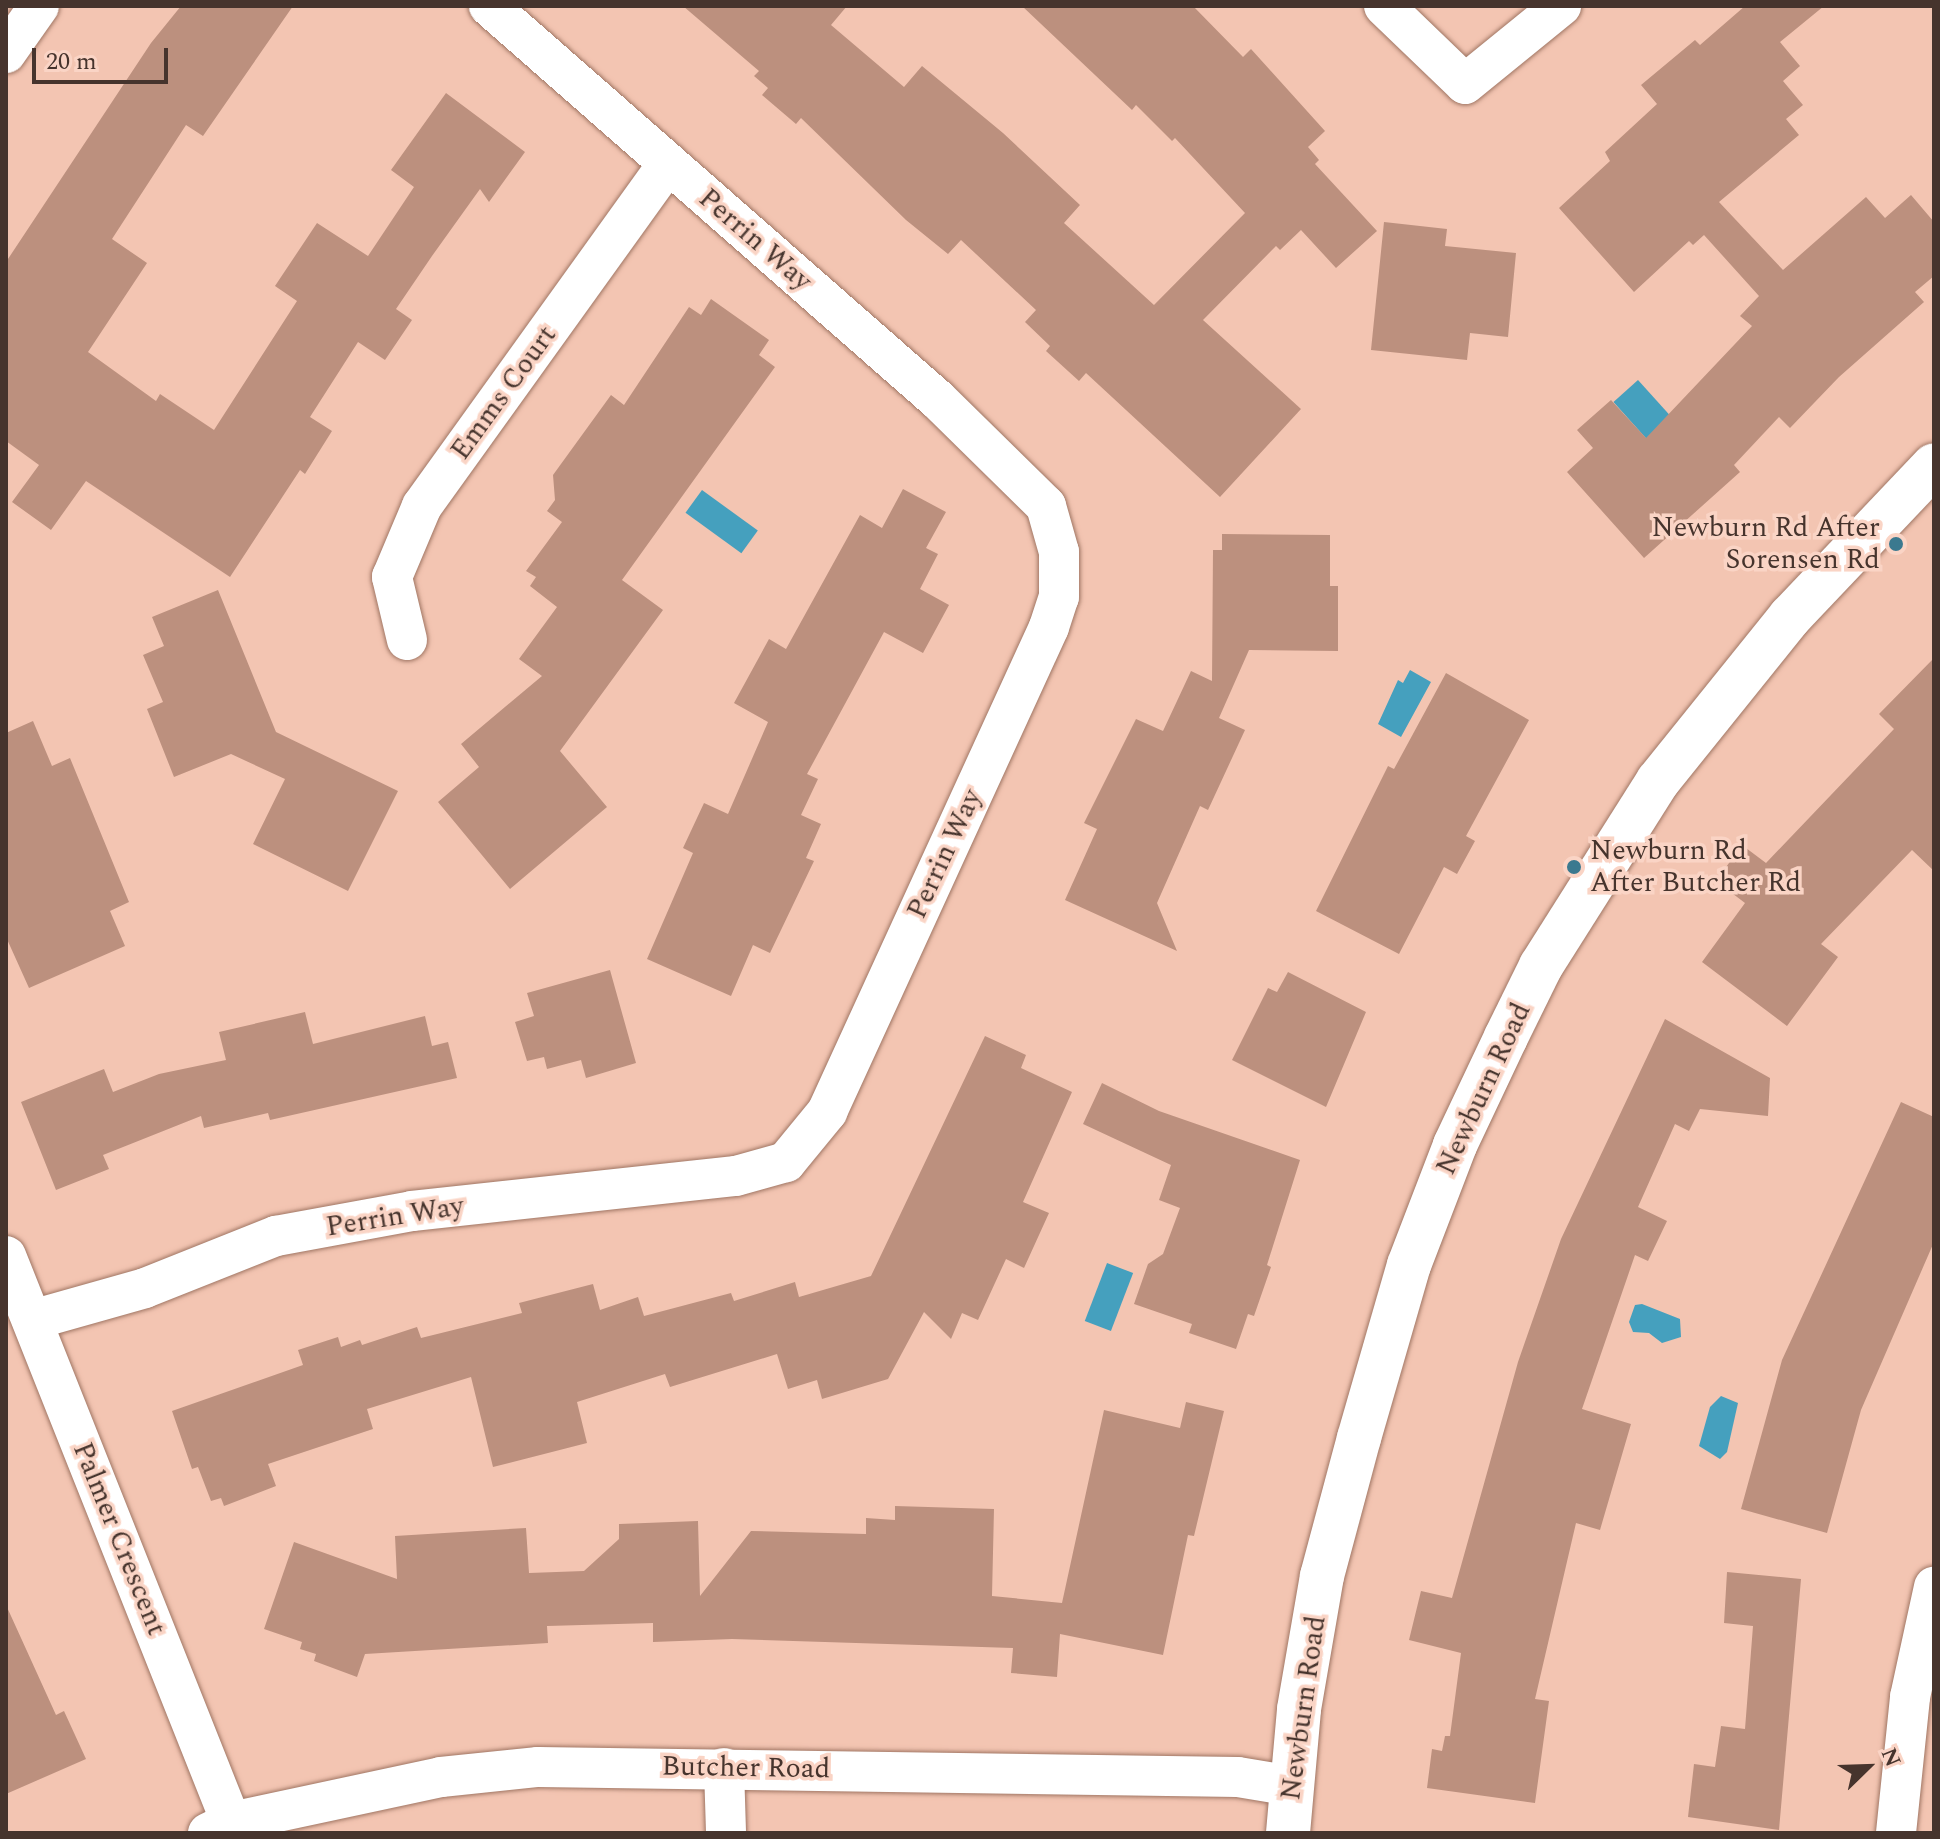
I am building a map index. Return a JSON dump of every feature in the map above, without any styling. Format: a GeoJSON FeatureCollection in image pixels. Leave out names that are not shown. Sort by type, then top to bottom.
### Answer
{"type":"FeatureCollection","features":[{"type":"Feature","properties":{"kind":"street"},"geometry":{"type":"LineString","coordinates":[[6,53],[39,6]]}},
{"type":"Feature","properties":{"kind":"street","name":"Perrin Way"},"geometry":{"type":"LineString","coordinates":[[32,1320],[145,1288],[276,1236],[412,1211],[736,1176],[786,1162],[827,1112],[1049,627],[1059,597],[1059,552],[1046,506],[937,399],[489,6]]}},
{"type":"Feature","properties":{"kind":"street"},"geometry":{"type":"LineString","coordinates":[[1384,6],[1465,84],[1561,6]]}},
{"type":"Feature","properties":{"kind":"street","name":"Emms Court"},"geometry":{"type":"LineString","coordinates":[[407,640],[392,577],[422,506],[668,164]]}},
{"type":"Feature","properties":{"kind":"street","name":"Newburn Road"},"geometry":{"type":"LineString","coordinates":[[1288,1833],[1322,1576],[1359,1438],[1409,1265],[1455,1145],[1506,1037],[1541,966],[1658,781],[1790,617],[1934,465]]}},
{"type":"Feature","properties":{"kind":"street","name":"Palmer Crescent"},"geometry":{"type":"LineString","coordinates":[[6,1256],[220,1828]]}},
{"type":"Feature","properties":{"kind":"street"},"geometry":{"type":"LineString","coordinates":[[1896,1833],[1910,1697],[1934,1587]]}},
{"type":"Feature","properties":{"kind":"street","name":"Butcher Road"},"geometry":{"type":"LineString","coordinates":[[220,1828],[441,1777],[538,1767],[1238,1777],[1292,1786]]}},
{"type":"Feature","properties":{"kind":"street"},"geometry":{"type":"LineString","coordinates":[[724,1768],[726,1833]]}},
{"type":"Feature","properties":{"kind":"water"},"geometry":{"type":"Polygon","coordinates":[[[1638,380],[1676,422],[1652,444],[1613,402],[1638,380]]]}},
{"type":"Feature","properties":{"kind":"water"},"geometry":{"type":"Polygon","coordinates":[[[702,490],[758,531],[741,553],[686,513],[702,490]]]}},
{"type":"Feature","properties":{"kind":"water"},"geometry":{"type":"Polygon","coordinates":[[[1410,670],[1431,682],[1401,737],[1378,724],[1398,680],[1403,683],[1410,670]]]}},
{"type":"Feature","properties":{"kind":"water"},"geometry":{"type":"Polygon","coordinates":[[[1107,1263],[1133,1273],[1111,1331],[1085,1321],[1107,1263]]]}},
{"type":"Feature","properties":{"kind":"water"},"geometry":{"type":"Polygon","coordinates":[[[1642,1304],[1680,1319],[1681,1337],[1662,1343],[1649,1333],[1633,1332],[1629,1322],[1635,1305],[1642,1304]]]}},
{"type":"Feature","properties":{"kind":"water"},"geometry":{"type":"Polygon","coordinates":[[[1721,1396],[1738,1403],[1727,1452],[1720,1459],[1699,1446],[1710,1407],[1721,1396]]]}},
{"type":"Feature","properties":{"kind":"building"},"geometry":{"type":"Polygon","coordinates":[[[181,6],[293,6],[203,136],[186,125],[112,239],[147,263],[88,352],[156,401],[160,394],[214,430],[297,301],[275,286],[317,223],[368,256],[414,187],[391,170],[446,93],[525,152],[489,202],[480,189],[396,309],[412,320],[385,360],[358,342],[310,417],[332,431],[305,474],[300,470],[230,577],[86,481],[51,530],[12,502],[39,465],[6,441],[6,262],[151,43],[181,6]]]}},
{"type":"Feature","properties":{"kind":"building"},"geometry":{"type":"Polygon","coordinates":[[[683,6],[847,6],[831,25],[904,87],[922,66],[1003,133],[1080,205],[1064,223],[1154,305],[1245,213],[1175,138],[1172,141],[1136,105],[1132,110],[1022,6],[1193,6],[1243,57],[1251,49],[1325,131],[1308,147],[1319,160],[1315,164],[1377,231],[1336,268],[1301,230],[1280,250],[1276,246],[1203,320],[1301,409],[1220,497],[1086,373],[1079,381],[1046,351],[1050,346],[1025,322],[1036,310],[961,240],[948,254],[906,220],[801,118],[796,124],[762,95],[768,88],[754,76],[759,71],[683,6]]]}},
{"type":"Feature","properties":{"kind":"building"},"geometry":{"type":"Polygon","coordinates":[[[1745,6],[1824,6],[1780,42],[1800,66],[1783,81],[1803,105],[1786,119],[1799,135],[1719,202],[1783,270],[1866,197],[1885,218],[1911,195],[1934,222],[1934,276],[1915,292],[1924,302],[1839,377],[1790,428],[1779,417],[1734,465],[1740,472],[1644,558],[1567,472],[1593,448],[1577,430],[1611,400],[1646,438],[1752,326],[1740,316],[1759,296],[1704,235],[1693,245],[1689,241],[1634,292],[1559,208],[1610,161],[1605,152],[1657,104],[1641,85],[1695,40],[1700,45],[1745,6]]]}},
{"type":"Feature","properties":{"kind":"building"},"geometry":{"type":"Polygon","coordinates":[[[1384,222],[1447,229],[1445,246],[1516,253],[1508,337],[1470,333],[1467,360],[1371,350],[1384,222]]]}},
{"type":"Feature","properties":{"kind":"building"},"geometry":{"type":"Polygon","coordinates":[[[711,299],[769,340],[759,355],[775,367],[622,580],[663,610],[560,751],[607,807],[510,889],[438,802],[479,767],[461,744],[542,676],[519,659],[557,607],[530,586],[536,577],[526,571],[562,522],[547,511],[555,500],[553,475],[611,395],[624,405],[689,307],[701,315],[711,299]]]}},
{"type":"Feature","properties":{"kind":"building"},"geometry":{"type":"Polygon","coordinates":[[[903,489],[946,512],[926,548],[938,554],[920,589],[949,605],[923,653],[884,632],[807,774],[818,779],[801,815],[821,824],[806,858],[814,861],[770,953],[753,945],[731,996],[647,959],[693,853],[683,848],[704,803],[728,814],[768,722],[734,703],[769,639],[786,649],[860,515],[882,528],[903,489]]]}},
{"type":"Feature","properties":{"kind":"building"},"geometry":{"type":"Polygon","coordinates":[[[1222,534],[1330,535],[1330,586],[1338,586],[1338,651],[1249,650],[1219,718],[1245,730],[1208,810],[1200,806],[1157,903],[1177,951],[1065,900],[1097,829],[1084,823],[1136,719],[1163,731],[1191,671],[1212,681],[1213,550],[1222,550],[1222,534]]]}},
{"type":"Feature","properties":{"kind":"building"},"geometry":{"type":"Polygon","coordinates":[[[218,590],[276,732],[398,791],[348,891],[253,844],[285,779],[231,754],[174,777],[147,709],[163,702],[143,655],[164,646],[152,617],[218,590]]]}},
{"type":"Feature","properties":{"kind":"building"},"geometry":{"type":"Polygon","coordinates":[[[1934,658],[1934,871],[1912,850],[1821,944],[1838,957],[1787,1026],[1702,962],[1745,903],[1716,881],[1742,845],[1766,863],[1894,729],[1879,714],[1934,658]]]}},
{"type":"Feature","properties":{"kind":"building"},"geometry":{"type":"Polygon","coordinates":[[[1446,673],[1529,720],[1466,836],[1475,841],[1457,874],[1444,867],[1399,954],[1316,911],[1388,766],[1394,769],[1446,673]]]}},
{"type":"Feature","properties":{"kind":"building"},"geometry":{"type":"Polygon","coordinates":[[[33,721],[52,766],[70,758],[129,902],[110,911],[125,946],[29,988],[6,937],[6,733],[33,721]]]}},
{"type":"Feature","properties":{"kind":"building"},"geometry":{"type":"Polygon","coordinates":[[[610,970],[636,1063],[586,1078],[581,1060],[547,1069],[544,1057],[527,1061],[515,1022],[534,1016],[527,993],[610,970]]]}},
{"type":"Feature","properties":{"kind":"building"},"geometry":{"type":"Polygon","coordinates":[[[1288,972],[1366,1012],[1326,1107],[1232,1060],[1268,988],[1277,992],[1288,972]]]}},
{"type":"Feature","properties":{"kind":"building"},"geometry":{"type":"Polygon","coordinates":[[[305,1012],[313,1044],[425,1016],[432,1046],[448,1042],[457,1078],[270,1120],[268,1113],[204,1128],[201,1116],[103,1155],[109,1169],[56,1190],[21,1102],[104,1069],[113,1092],[159,1074],[226,1060],[219,1032],[305,1012]]]}},
{"type":"Feature","properties":{"kind":"building"},"geometry":{"type":"Polygon","coordinates":[[[1665,1019],[1770,1078],[1768,1116],[1700,1109],[1689,1131],[1675,1124],[1638,1207],[1667,1221],[1648,1261],[1635,1255],[1582,1409],[1631,1424],[1600,1530],[1576,1523],[1535,1699],[1549,1701],[1535,1803],[1427,1788],[1432,1749],[1442,1751],[1445,1736],[1450,1736],[1461,1653],[1409,1640],[1421,1591],[1452,1598],[1518,1362],[1561,1239],[1665,1019]]]}},
{"type":"Feature","properties":{"kind":"building"},"geometry":{"type":"Polygon","coordinates":[[[985,1036],[1026,1055],[1021,1068],[1072,1092],[1023,1202],[1049,1213],[1024,1268],[1006,1259],[978,1320],[962,1313],[951,1339],[924,1312],[888,1379],[822,1399],[817,1380],[788,1389],[777,1354],[670,1387],[665,1374],[577,1402],[587,1443],[493,1467],[471,1377],[367,1409],[373,1429],[268,1464],[276,1486],[224,1506],[221,1498],[211,1501],[198,1467],[192,1469],[172,1411],[303,1365],[298,1350],[338,1337],[341,1347],[360,1340],[362,1345],[417,1327],[421,1338],[522,1313],[519,1303],[593,1284],[600,1310],[638,1297],[644,1316],[731,1293],[734,1301],[795,1282],[799,1297],[871,1276],[985,1036]]]}},
{"type":"Feature","properties":{"kind":"building"},"geometry":{"type":"Polygon","coordinates":[[[1102,1083],[1159,1111],[1300,1160],[1267,1265],[1271,1267],[1254,1316],[1248,1314],[1236,1349],[1189,1333],[1192,1324],[1134,1304],[1148,1264],[1163,1254],[1180,1208],[1159,1200],[1171,1165],[1083,1124],[1102,1083]]]}},
{"type":"Feature","properties":{"kind":"building"},"geometry":{"type":"Polygon","coordinates":[[[1901,1102],[1934,1117],[1934,1242],[1861,1410],[1827,1533],[1741,1509],[1782,1360],[1901,1102]]]}},
{"type":"Feature","properties":{"kind":"building"},"geometry":{"type":"Polygon","coordinates":[[[1186,1402],[1224,1411],[1194,1536],[1188,1535],[1163,1655],[1060,1634],[1057,1677],[1011,1673],[1013,1648],[732,1639],[653,1642],[653,1623],[547,1626],[548,1643],[365,1654],[357,1677],[314,1661],[316,1654],[300,1649],[302,1642],[264,1629],[294,1542],[397,1579],[395,1536],[526,1528],[529,1573],[584,1571],[619,1539],[619,1524],[698,1521],[700,1596],[751,1531],[866,1534],[866,1518],[895,1520],[895,1506],[994,1509],[992,1596],[1062,1603],[1104,1410],[1180,1428],[1186,1402]]]}},
{"type":"Feature","properties":{"kind":"building"},"geometry":{"type":"Polygon","coordinates":[[[1727,1572],[1801,1579],[1779,1830],[1688,1817],[1694,1764],[1715,1767],[1721,1726],[1745,1729],[1753,1626],[1724,1623],[1727,1572]]]}},
{"type":"Feature","properties":{"kind":"building"},"geometry":{"type":"Polygon","coordinates":[[[6,1605],[56,1715],[64,1711],[86,1759],[6,1794],[6,1605]]]}},
{"type":"Feature","properties":{"kind":"place","name":"Newburn Rd After Sorensen Rd"},"geometry":{"type":"Point","coordinates":[1896,544]}},
{"type":"Feature","properties":{"kind":"place","name":"Newburn Rd After Butcher Rd"},"geometry":{"type":"Point","coordinates":[1574,867]}}]}
